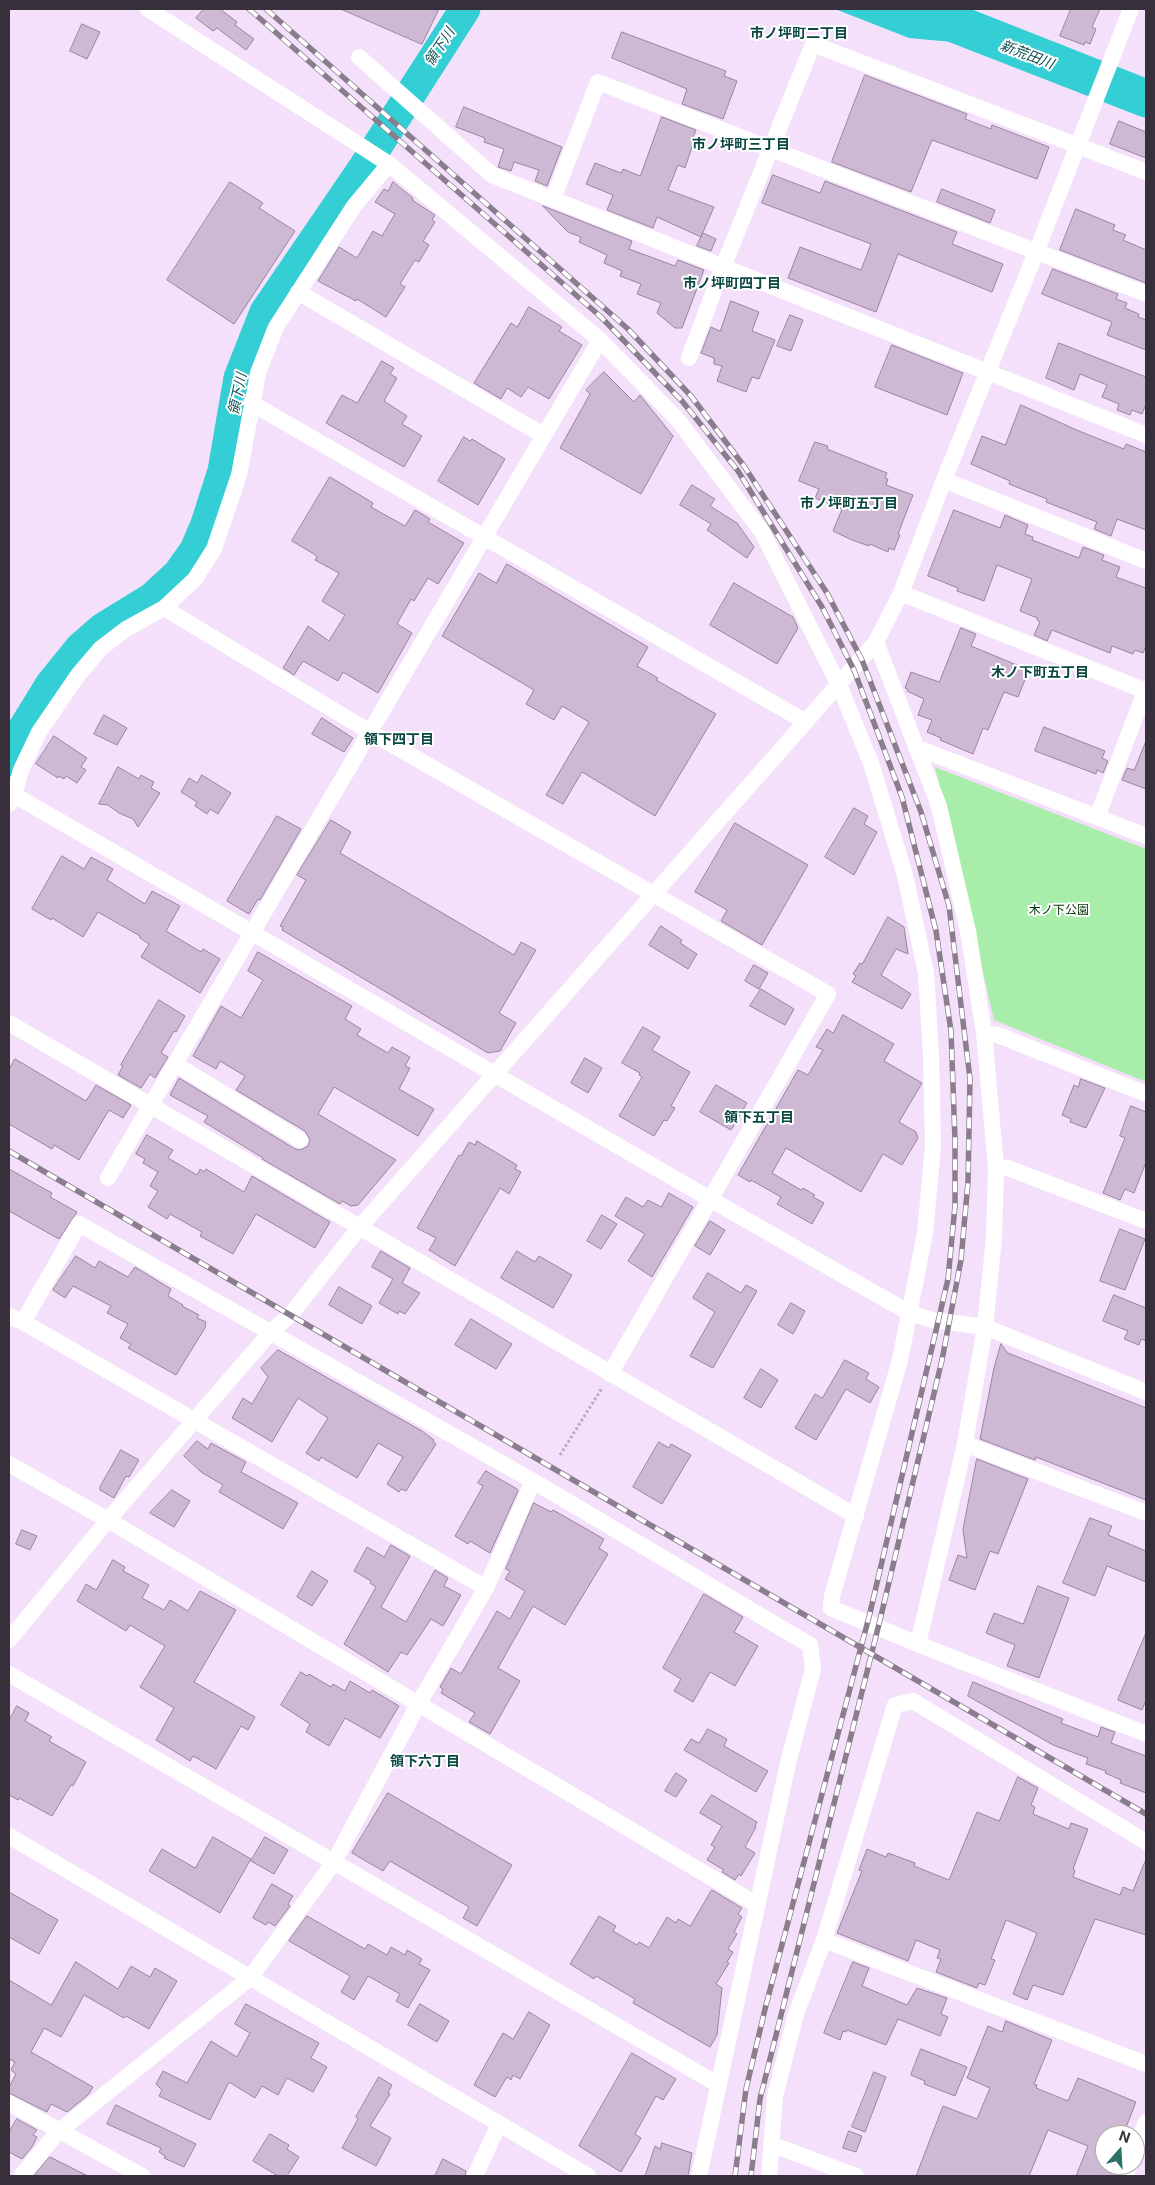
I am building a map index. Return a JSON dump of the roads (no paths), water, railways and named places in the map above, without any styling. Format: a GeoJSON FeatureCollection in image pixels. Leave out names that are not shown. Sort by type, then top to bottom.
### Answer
{"type":"FeatureCollection","features":[{"type":"Feature","properties":{"kind":"street"},"geometry":{"type":"LineString","coordinates":[[148,9],[385,162],[600,340],[678,420],[762,532],[839,685],[872,763],[905,875],[926,973],[931,1055],[933,1147],[925,1233],[900,1360],[832,1596],[831,1608],[1146,1734]]}},
{"type":"Feature","properties":{"kind":"street"},"geometry":{"type":"LineString","coordinates":[[9,1640],[108,1520],[270,1333],[291,1314],[359,1228],[876,642],[901,593],[1131,9]]}},
{"type":"Feature","properties":{"kind":"street"},"geometry":{"type":"LineString","coordinates":[[689,358],[723,267],[813,44],[1146,172]]}},
{"type":"Feature","properties":{"kind":"street"},"geometry":{"type":"LineString","coordinates":[[359,56],[492,175],[1146,435]]}},
{"type":"Feature","properties":{"kind":"street"},"geometry":{"type":"LineString","coordinates":[[553,199],[598,82],[1037,250],[1146,294]]}},
{"type":"Feature","properties":{"kind":"street"},"geometry":{"type":"LineString","coordinates":[[385,162],[354,206],[276,327],[258,373],[239,475],[214,549],[195,578],[164,608],[126,629],[101,648],[78,675],[38,732],[21,770],[11,799],[253,932],[710,1200],[910,1313],[932,1320],[985,1327],[1146,1392]]}},
{"type":"Feature","properties":{"kind":"street"},"geometry":{"type":"LineString","coordinates":[[298,292],[543,435]]}},
{"type":"Feature","properties":{"kind":"street"},"geometry":{"type":"LineString","coordinates":[[108,1178],[600,340]]}},
{"type":"Feature","properties":{"kind":"street"},"geometry":{"type":"LineString","coordinates":[[251,404],[806,722]]}},
{"type":"Feature","properties":{"kind":"street"},"geometry":{"type":"LineString","coordinates":[[944,480],[1146,561]]}},
{"type":"Feature","properties":{"kind":"street"},"geometry":{"type":"LineString","coordinates":[[901,593],[1146,690],[1096,817]]}},
{"type":"Feature","properties":{"kind":"street"},"geometry":{"type":"LineString","coordinates":[[164,608],[370,732],[828,994],[610,1374]]}},
{"type":"Feature","properties":{"kind":"street"},"geometry":{"type":"LineString","coordinates":[[876,642],[940,806],[968,932],[984,1033],[996,1167],[994,1238],[985,1327],[965,1444],[918,1644]]}},
{"type":"Feature","properties":{"kind":"street"},"geometry":{"type":"LineString","coordinates":[[918,748],[1146,836]]}},
{"type":"Feature","properties":{"kind":"street"},"geometry":{"type":"LineString","coordinates":[[9,1023],[856,1516]]}},
{"type":"Feature","properties":{"kind":"street"},"geometry":{"type":"LineString","coordinates":[[984,1033],[998,1035],[1146,1094]]}},
{"type":"Feature","properties":{"kind":"street"},"geometry":{"type":"LineString","coordinates":[[175,1064],[300,1140]]}},
{"type":"Feature","properties":{"kind":"street"},"geometry":{"type":"LineString","coordinates":[[996,1167],[1008,1168],[1146,1220]]}},
{"type":"Feature","properties":{"kind":"street"},"geometry":{"type":"LineString","coordinates":[[486,1588],[16,1319],[79,1224],[533,1481],[810,1645],[813,1669],[788,1763],[756,1904],[719,2085],[698,2176]]}},
{"type":"Feature","properties":{"kind":"street"},"geometry":{"type":"LineString","coordinates":[[965,1444],[1146,1513]]}},
{"type":"Feature","properties":{"kind":"street"},"geometry":{"type":"LineString","coordinates":[[9,1464],[419,1703],[756,1904]]}},
{"type":"Feature","properties":{"kind":"street"},"geometry":{"type":"LineString","coordinates":[[21,2176],[58,2132],[250,1978],[334,1862],[419,1703],[486,1588],[533,1481]]}},
{"type":"Feature","properties":{"kind":"street"},"geometry":{"type":"LineString","coordinates":[[9,1674],[719,2085]]}},
{"type":"Feature","properties":{"kind":"street"},"geometry":{"type":"LineString","coordinates":[[769,2176],[775,2096],[796,2014],[824,1940],[895,1705],[913,1701],[1146,1842]]}},
{"type":"Feature","properties":{"kind":"street"},"geometry":{"type":"LineString","coordinates":[[9,1836],[588,2176]]}},
{"type":"Feature","properties":{"kind":"street"},"geometry":{"type":"LineString","coordinates":[[824,1940],[1146,2064]]}},
{"type":"Feature","properties":{"kind":"street"},"geometry":{"type":"LineString","coordinates":[[9,2103],[58,2132],[142,2176]]}},
{"type":"Feature","properties":{"kind":"street"},"geometry":{"type":"LineString","coordinates":[[475,2176],[499,2124]]}},
{"type":"Feature","properties":{"kind":"street"},"geometry":{"type":"LineString","coordinates":[[771,2144],[856,2176]]}},
{"type":"Feature","properties":{"kind":"waterway","name":"領下川"},"geometry":{"type":"LineString","coordinates":[[9,761],[20,734],[50,685],[80,648],[103,628],[152,598],[178,574],[195,550],[206,524],[223,471],[239,378],[265,312],[362,170],[465,9]]}},
{"type":"Feature","properties":{"kind":"waterway","name":"新荒田川"},"geometry":{"type":"LineString","coordinates":[[907,9],[1146,102]]}},
{"type":"Feature","properties":{"kind":"railway"},"geometry":{"type":"LineString","coordinates":[[249,9],[601,317],[682,401],[738,471],[822,607],[854,670],[902,797],[936,931],[951,1031],[955,1140],[955,1206],[948,1279],[869,1617],[766,2005],[746,2089],[735,2176]]}},
{"type":"Feature","properties":{"kind":"railway"},"geometry":{"type":"LineString","coordinates":[[266,9],[628,329],[691,396],[744,466],[827,593],[862,660],[921,812],[949,906],[970,1079],[968,1182],[961,1260],[942,1360],[880,1620],[760,2099],[751,2176]]}},
{"type":"Feature","properties":{"kind":"railway"},"geometry":{"type":"LineString","coordinates":[[9,1151],[1146,1814]]}},
{"type":"Feature","properties":{"kind":"district","name":"市ノ坪町二丁目"},"geometry":{"type":"Point","coordinates":[799,34]}},
{"type":"Feature","properties":{"kind":"district","name":"市ノ坪町三丁目"},"geometry":{"type":"Point","coordinates":[741,145]}},
{"type":"Feature","properties":{"kind":"district","name":"市ノ坪町四丁目"},"geometry":{"type":"Point","coordinates":[732,284]}},
{"type":"Feature","properties":{"kind":"district","name":"市ノ坪町五丁目"},"geometry":{"type":"Point","coordinates":[849,504]}},
{"type":"Feature","properties":{"kind":"district","name":"木ノ下町五丁目"},"geometry":{"type":"Point","coordinates":[1040,673]}},
{"type":"Feature","properties":{"kind":"district","name":"領下四丁目"},"geometry":{"type":"Point","coordinates":[399,740]}},
{"type":"Feature","properties":{"kind":"district","name":"領下五丁目"},"geometry":{"type":"Point","coordinates":[759,1118]}},
{"type":"Feature","properties":{"kind":"district","name":"領下六丁目"},"geometry":{"type":"Point","coordinates":[425,1762]}},
{"type":"Feature","properties":{"kind":"park label","name":"木ノ下公園"},"geometry":{"type":"Point","coordinates":[1059,910]}}]}
